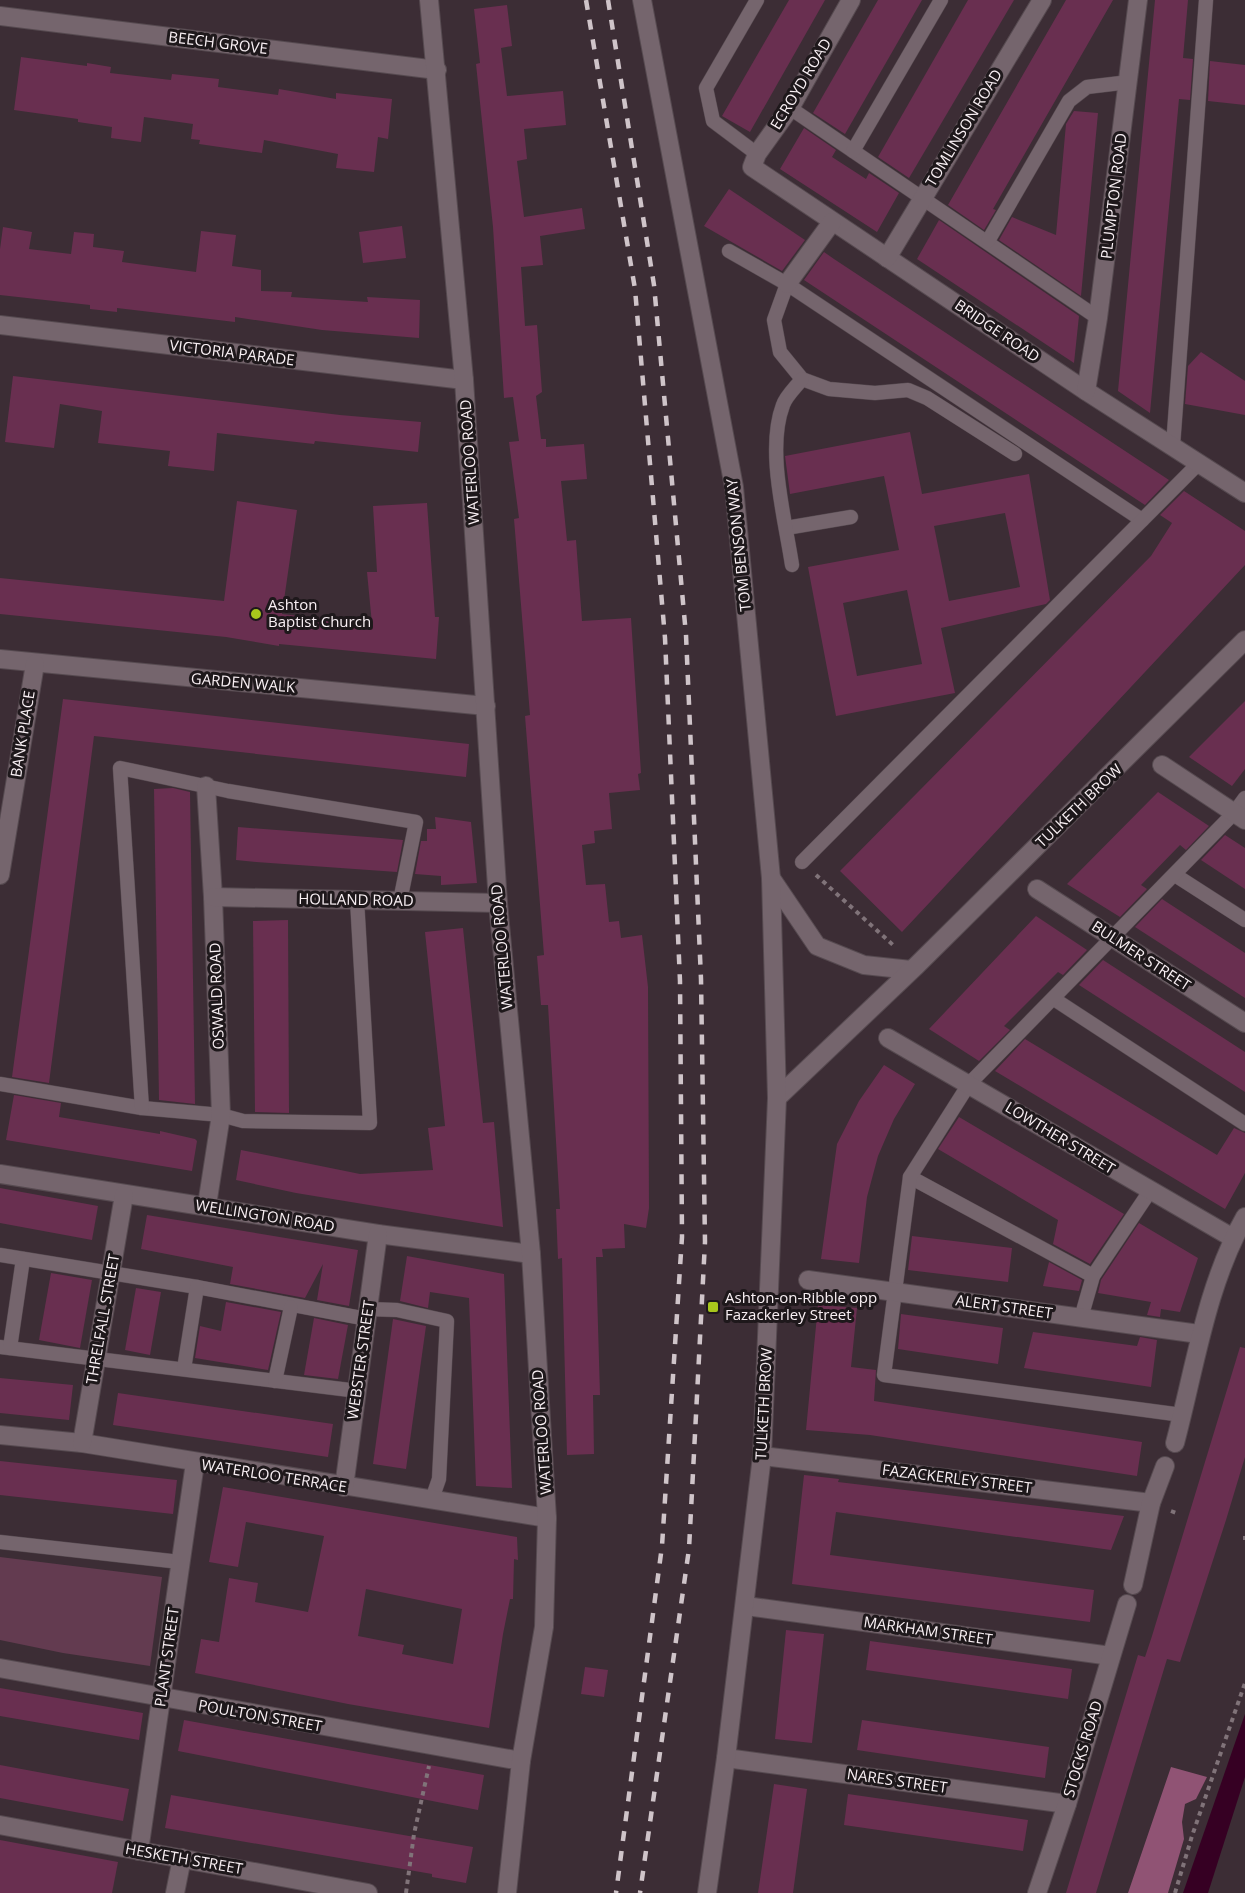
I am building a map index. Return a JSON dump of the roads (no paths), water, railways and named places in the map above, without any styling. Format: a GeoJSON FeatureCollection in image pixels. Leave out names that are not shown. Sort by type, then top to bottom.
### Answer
{"type":"FeatureCollection","features":[{"type":"Feature","properties":{"kind":"street","name":"WATERLOO ROAD"},"geometry":{"type":"LineString","coordinates":[[429,0],[464,380],[498,903],[531,1254],[547,1518],[544,1627],[521,1761],[507,1893]]}},
{"type":"Feature","properties":{"kind":"street","name":"TOM BENSON WAY"},"geometry":{"type":"LineString","coordinates":[[642,0],[734,487],[771,878],[777,1098]]}},
{"type":"Feature","properties":{"kind":"street","name":"ECROYD ROAD"},"geometry":{"type":"LineString","coordinates":[[754,161],[790,108],[851,0]]}},
{"type":"Feature","properties":{"kind":"street","name":"TOMLINSON ROAD"},"geometry":{"type":"LineString","coordinates":[[887,258],[1042,0]]}},
{"type":"Feature","properties":{"kind":"street","name":"PLUMPTON ROAD"},"geometry":{"type":"LineString","coordinates":[[1086,391],[1098,318],[1138,0]]}},
{"type":"Feature","properties":{"kind":"street","name":"BEECH GROVE"},"geometry":{"type":"LineString","coordinates":[[0,16],[436,70]]}},
{"type":"Feature","properties":{"kind":"street","name":"BRIDGE ROAD"},"geometry":{"type":"LineString","coordinates":[[754,161],[832,222],[1086,391],[1245,493]]}},
{"type":"Feature","properties":{"kind":"street"},"geometry":{"type":"LineString","coordinates":[[787,284],[832,222]]}},
{"type":"Feature","properties":{"kind":"street","name":"VICTORIA PARADE"},"geometry":{"type":"LineString","coordinates":[[0,325],[464,380]]}},
{"type":"Feature","properties":{"kind":"street","name":"TULKETH BROW"},"geometry":{"type":"LineString","coordinates":[[707,1893],[746,1606],[762,1456],[777,1098],[913,968],[1245,640]]}},
{"type":"Feature","properties":{"kind":"street","name":"GARDEN WALK"},"geometry":{"type":"LineString","coordinates":[[0,659],[486,705]]}},
{"type":"Feature","properties":{"kind":"street","name":"BANK PLACE"},"geometry":{"type":"LineString","coordinates":[[0,875],[35,664]]}},
{"type":"Feature","properties":{"kind":"street"},"geometry":{"type":"LineString","coordinates":[[1162,765],[1241,810]]}},
{"type":"Feature","properties":{"kind":"street","name":"OSWALD ROAD"},"geometry":{"type":"LineString","coordinates":[[206,786],[213,897],[220,1115],[207,1205]]}},
{"type":"Feature","properties":{"kind":"street"},"geometry":{"type":"LineString","coordinates":[[771,878],[817,946],[864,965],[913,968]]}},
{"type":"Feature","properties":{"kind":"street","name":"BULMER STREET"},"geometry":{"type":"LineString","coordinates":[[1037,890],[1245,1023]]}},
{"type":"Feature","properties":{"kind":"street","name":"HOLLAND ROAD"},"geometry":{"type":"LineString","coordinates":[[213,897],[498,903]]}},
{"type":"Feature","properties":{"kind":"street","name":"LOWTHER STREET"},"geometry":{"type":"LineString","coordinates":[[888,1038],[1233,1238]]}},
{"type":"Feature","properties":{"kind":"street","name":"WELLINGTON ROAD"},"geometry":{"type":"LineString","coordinates":[[0,1174],[124,1195],[207,1205],[378,1234],[531,1254]]}},
{"type":"Feature","properties":{"kind":"street","name":"THRELFALL STREET"},"geometry":{"type":"LineString","coordinates":[[82,1443],[124,1195]]}},
{"type":"Feature","properties":{"kind":"street"},"geometry":{"type":"LineString","coordinates":[[1175,1443],[1196,1367],[1199,1334],[1233,1238],[1245,1217]]}},
{"type":"Feature","properties":{"kind":"street","name":"WEBSTER STREET"},"geometry":{"type":"LineString","coordinates":[[344,1487],[378,1234]]}},
{"type":"Feature","properties":{"kind":"street","name":"ALERT STREET"},"geometry":{"type":"LineString","coordinates":[[808,1280],[1199,1334]]}},
{"type":"Feature","properties":{"kind":"street","name":"WATERLOO TERRACE"},"geometry":{"type":"LineString","coordinates":[[0,1435],[82,1443],[547,1518]]}},
{"type":"Feature","properties":{"kind":"street","name":"FAZACKERLEY STREET"},"geometry":{"type":"LineString","coordinates":[[762,1456],[1151,1503]]}},
{"type":"Feature","properties":{"kind":"street","name":"PLANT STREET"},"geometry":{"type":"LineString","coordinates":[[138,1851],[195,1463]]}},
{"type":"Feature","properties":{"kind":"street"},"geometry":{"type":"LineString","coordinates":[[1133,1585],[1151,1503],[1165,1466]]}},
{"type":"Feature","properties":{"kind":"street","name":"STOCKS ROAD"},"geometry":{"type":"LineString","coordinates":[[1037,1893],[1067,1804],[1127,1604]]}},
{"type":"Feature","properties":{"kind":"street","name":"MARKHAM STREET"},"geometry":{"type":"LineString","coordinates":[[746,1606],[1111,1656]]}},
{"type":"Feature","properties":{"kind":"street","name":"POULTON STREET"},"geometry":{"type":"LineString","coordinates":[[0,1668],[521,1761]]}},
{"type":"Feature","properties":{"kind":"street","name":"NARES STREET"},"geometry":{"type":"LineString","coordinates":[[726,1758],[1067,1804]]}},
{"type":"Feature","properties":{"kind":"street","name":"HESKETH STREET"},"geometry":{"type":"LineString","coordinates":[[0,1825],[369,1893]]}},
{"type":"Feature","properties":{"kind":"street"},"geometry":{"type":"LineString","coordinates":[[175,1893],[182,1858]]}},
{"type":"Feature","properties":{"kind":"lane"},"geometry":{"type":"LineString","coordinates":[[754,161],[713,121],[706,88],[757,0]]}},
{"type":"Feature","properties":{"kind":"lane"},"geometry":{"type":"LineString","coordinates":[[853,151],[941,0]]}},
{"type":"Feature","properties":{"kind":"lane"},"geometry":{"type":"LineString","coordinates":[[1173,446],[1206,0]]}},
{"type":"Feature","properties":{"kind":"lane"},"geometry":{"type":"LineString","coordinates":[[988,241],[1069,101],[1087,87],[1128,82]]}},
{"type":"Feature","properties":{"kind":"lane"},"geometry":{"type":"LineString","coordinates":[[790,108],[1098,318]]}},
{"type":"Feature","properties":{"kind":"lane"},"geometry":{"type":"LineString","coordinates":[[729,251],[787,284],[1142,520]]}},
{"type":"Feature","properties":{"kind":"lane"},"geometry":{"type":"LineString","coordinates":[[787,284],[774,320],[780,352],[802,379],[830,389],[875,393],[908,390],[927,398],[1015,454]]}},
{"type":"Feature","properties":{"kind":"lane"},"geometry":{"type":"LineString","coordinates":[[792,564],[778,479],[777,434],[783,403],[802,379]]}},
{"type":"Feature","properties":{"kind":"lane"},"geometry":{"type":"LineString","coordinates":[[802,862],[1199,463]]}},
{"type":"Feature","properties":{"kind":"lane"},"geometry":{"type":"LineString","coordinates":[[786,528],[851,517]]}},
{"type":"Feature","properties":{"kind":"lane"},"geometry":{"type":"LineString","coordinates":[[142,1108],[120,768],[206,786],[416,822],[400,901]]}},
{"type":"Feature","properties":{"kind":"lane"},"geometry":{"type":"LineString","coordinates":[[1182,1415],[884,1375],[910,1177],[969,1084],[1241,810]]}},
{"type":"Feature","properties":{"kind":"lane"},"geometry":{"type":"LineString","coordinates":[[1175,874],[1245,920]]}},
{"type":"Feature","properties":{"kind":"lane"},"geometry":{"type":"LineString","coordinates":[[0,1084],[142,1108],[220,1115],[243,1121],[370,1123],[357,900]]}},
{"type":"Feature","properties":{"kind":"lane"},"geometry":{"type":"LineString","coordinates":[[1054,999],[1245,1124]]}},
{"type":"Feature","properties":{"kind":"lane"},"geometry":{"type":"LineString","coordinates":[[910,1177],[1093,1276]]}},
{"type":"Feature","properties":{"kind":"lane"},"geometry":{"type":"LineString","coordinates":[[1081,1318],[1093,1276],[1150,1191]]}},
{"type":"Feature","properties":{"kind":"lane"},"geometry":{"type":"LineString","coordinates":[[0,1255],[197,1287],[291,1307],[368,1314],[397,1310],[447,1321],[439,1479],[432,1498]]}},
{"type":"Feature","properties":{"kind":"lane"},"geometry":{"type":"LineString","coordinates":[[23,1259],[5,1347],[358,1391]]}},
{"type":"Feature","properties":{"kind":"lane"},"geometry":{"type":"LineString","coordinates":[[184,1369],[197,1287]]}},
{"type":"Feature","properties":{"kind":"lane"},"geometry":{"type":"LineString","coordinates":[[275,1381],[291,1307]]}},
{"type":"Feature","properties":{"kind":"lane"},"geometry":{"type":"LineString","coordinates":[[0,1542],[180,1562]]}},
{"type":"Feature","properties":{"kind":"railway"},"geometry":{"type":"LineString","coordinates":[[586,0],[635,289],[665,638],[680,981],[682,1237],[662,1546],[616,1893]]}},
{"type":"Feature","properties":{"kind":"railway"},"geometry":{"type":"LineString","coordinates":[[608,0],[654,285],[686,635],[701,979],[705,1242],[689,1549],[640,1893]]}},
{"type":"Feature","properties":{"kind":"place","name":"Ashton Baptist Church"},"geometry":{"type":"Point","coordinates":[256,614]}},
{"type":"Feature","properties":{"kind":"place","name":"Ashton-on-Ribble opp Fazackerley Street"},"geometry":{"type":"Point","coordinates":[713,1307]}}]}
